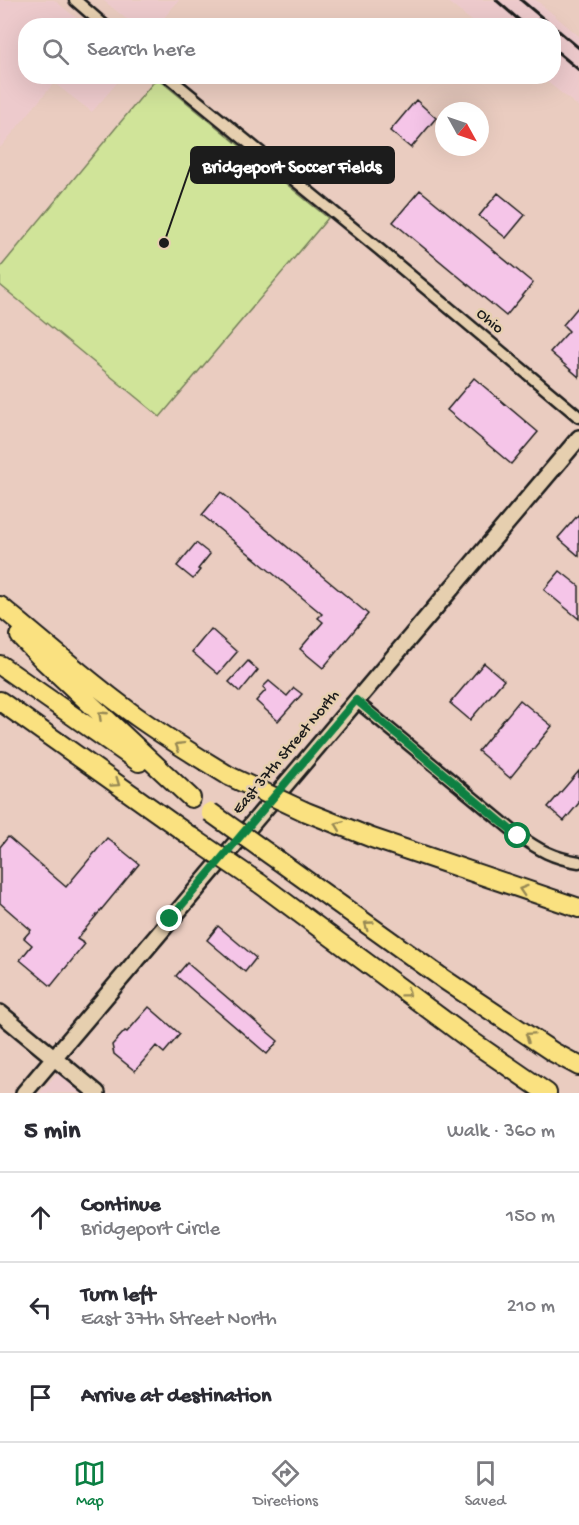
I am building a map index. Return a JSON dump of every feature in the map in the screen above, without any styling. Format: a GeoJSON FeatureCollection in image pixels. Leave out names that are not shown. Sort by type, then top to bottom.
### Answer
{"type":"FeatureCollection","features":[{"type":"Feature","properties":{"kind":"highway"},"geometry":{"type":"LineString","coordinates":[[0,606],[56,654],[130,712],[229,776],[304,812],[372,838],[579,908]]}},
{"type":"Feature","properties":{"kind":"highway"},"geometry":{"type":"LineString","coordinates":[[0,616],[42,659],[191,798]]}},
{"type":"Feature","properties":{"kind":"highway"},"geometry":{"type":"LineString","coordinates":[[0,665],[445,980],[553,1052],[579,1066]]}},
{"type":"Feature","properties":{"kind":"highway"},"geometry":{"type":"LineString","coordinates":[[0,701],[259,883],[473,1042],[548,1093]]}},
{"type":"Feature","properties":{"kind":"highway"},"geometry":{"type":"LineString","coordinates":[[473,1042],[533,1093]]}},
{"type":"Feature","properties":{"kind":"main road","name":"East 37th Street North"},"geometry":{"type":"LineString","coordinates":[[24,1093],[579,438]]}},
{"type":"Feature","properties":{"kind":"main road"},"geometry":{"type":"LineString","coordinates":[[0,1013],[97,1093]]}},
{"type":"Feature","properties":{"kind":"street"},"geometry":{"type":"LineString","coordinates":[[75,0],[96,18]]}},
{"type":"Feature","properties":{"kind":"street","name":"Ohio"},"geometry":{"type":"LineString","coordinates":[[177,84],[579,417]]}},
{"type":"Feature","properties":{"kind":"street"},"geometry":{"type":"LineString","coordinates":[[356,700],[518,836],[538,849],[563,859],[579,862]]}},
{"type":"Feature","properties":{"kind":"shaded area"},"geometry":{"type":"Polygon","coordinates":[[[0,0],[54,0],[76,18],[18,18],[18,84],[53,84],[0,148],[0,0]]]}},
{"type":"Feature","properties":{"kind":"shaded area"},"geometry":{"type":"Polygon","coordinates":[[[103,0],[179,0],[164,18],[125,18],[103,0]]]}},
{"type":"Feature","properties":{"kind":"shaded area"},"geometry":{"type":"Polygon","coordinates":[[[445,0],[536,0],[558,18],[468,18],[445,0]]]}},
{"type":"Feature","properties":{"kind":"shaded area"},"geometry":{"type":"Polygon","coordinates":[[[561,21],[579,36],[579,107],[550,84],[561,84],[561,21]]]}},
{"type":"Feature","properties":{"kind":"shaded area"},"geometry":{"type":"Polygon","coordinates":[[[55,84],[116,84],[92,112],[55,84]]]}},
{"type":"Feature","properties":{"kind":"shaded area"},"geometry":{"type":"Polygon","coordinates":[[[64,1066],[97,1093],[40,1093],[64,1066]]]}},
{"type":"Feature","properties":{"kind":"green space"},"geometry":{"type":"Polygon","coordinates":[[[152,84],[164,84],[328,218],[160,417],[0,285],[0,268],[152,84]]]}},
{"type":"Feature","properties":{"kind":"building"},"geometry":{"type":"Polygon","coordinates":[[[416,100],[435,117],[411,148],[390,131],[416,100]]]}},
{"type":"Feature","properties":{"kind":"building"},"geometry":{"type":"Polygon","coordinates":[[[420,190],[533,283],[506,316],[393,222],[420,190]]]}},
{"type":"Feature","properties":{"kind":"building"},"geometry":{"type":"Polygon","coordinates":[[[498,193],[525,215],[506,238],[479,216],[498,193]]]}},
{"type":"Feature","properties":{"kind":"building"},"geometry":{"type":"Polygon","coordinates":[[[579,306],[579,377],[550,352],[569,331],[563,325],[579,306]]]}},
{"type":"Feature","properties":{"kind":"building"},"geometry":{"type":"Polygon","coordinates":[[[474,378],[538,432],[511,464],[447,410],[474,378]]]}},
{"type":"Feature","properties":{"kind":"building"},"geometry":{"type":"Polygon","coordinates":[[[221,492],[368,614],[323,668],[300,649],[323,622],[318,618],[322,614],[202,515],[221,492]]]}},
{"type":"Feature","properties":{"kind":"building"},"geometry":{"type":"Polygon","coordinates":[[[579,514],[579,556],[558,538],[579,514]]]}},
{"type":"Feature","properties":{"kind":"building"},"geometry":{"type":"Polygon","coordinates":[[[196,543],[210,554],[193,579],[177,566],[196,543]]]}},
{"type":"Feature","properties":{"kind":"building"},"geometry":{"type":"Polygon","coordinates":[[[560,571],[579,586],[579,619],[544,590],[560,571]]]}},
{"type":"Feature","properties":{"kind":"building"},"geometry":{"type":"Polygon","coordinates":[[[211,629],[237,652],[218,674],[192,652],[211,629]]]}},
{"type":"Feature","properties":{"kind":"building"},"geometry":{"type":"Polygon","coordinates":[[[248,661],[258,670],[240,692],[229,682],[248,661]]]}},
{"type":"Feature","properties":{"kind":"building"},"geometry":{"type":"Polygon","coordinates":[[[484,663],[504,680],[470,720],[450,703],[484,663]]]}},
{"type":"Feature","properties":{"kind":"building"},"geometry":{"type":"Polygon","coordinates":[[[269,681],[287,696],[294,688],[302,694],[278,721],[256,701],[266,690],[263,687],[269,681]]]}},
{"type":"Feature","properties":{"kind":"building"},"geometry":{"type":"Polygon","coordinates":[[[520,700],[552,726],[510,778],[478,751],[520,700]]]}},
{"type":"Feature","properties":{"kind":"building"},"geometry":{"type":"Polygon","coordinates":[[[579,771],[579,803],[564,821],[548,807],[579,771]]]}},
{"type":"Feature","properties":{"kind":"building"},"geometry":{"type":"Polygon","coordinates":[[[8,837],[66,887],[107,838],[139,864],[77,939],[85,944],[51,986],[20,960],[32,945],[24,938],[31,930],[0,903],[0,847],[8,837]]]}},
{"type":"Feature","properties":{"kind":"building"},"geometry":{"type":"Polygon","coordinates":[[[218,926],[256,958],[245,972],[207,940],[218,926]]]}},
{"type":"Feature","properties":{"kind":"building"},"geometry":{"type":"Polygon","coordinates":[[[187,963],[278,1041],[267,1054],[176,976],[187,963]]]}},
{"type":"Feature","properties":{"kind":"building"},"geometry":{"type":"Polygon","coordinates":[[[149,1007],[180,1034],[164,1053],[156,1046],[135,1071],[114,1054],[112,1045],[149,1007]]]}},
{"type":"Feature","properties":{"kind":"railway"},"geometry":{"type":"LineString","coordinates":[[496,0],[517,18]]}},
{"type":"Feature","properties":{"kind":"railway"},"geometry":{"type":"LineString","coordinates":[[521,0],[542,18]]}},
{"type":"Feature","properties":{"kind":"railway"},"geometry":{"type":"LineString","coordinates":[[561,33],[579,48]]}},
{"type":"Feature","properties":{"kind":"railway"},"geometry":{"type":"LineString","coordinates":[[561,55],[579,70]]}},
{"type":"Feature","properties":{"kind":"place","name":"Bridgeport Soccer Fields"},"geometry":{"type":"Point","coordinates":[164,243]}},
{"type":"Feature","properties":{"kind":"route"},"geometry":{"type":"LineString","coordinates":[[170,919],[356,700],[518,836]]}}]}
